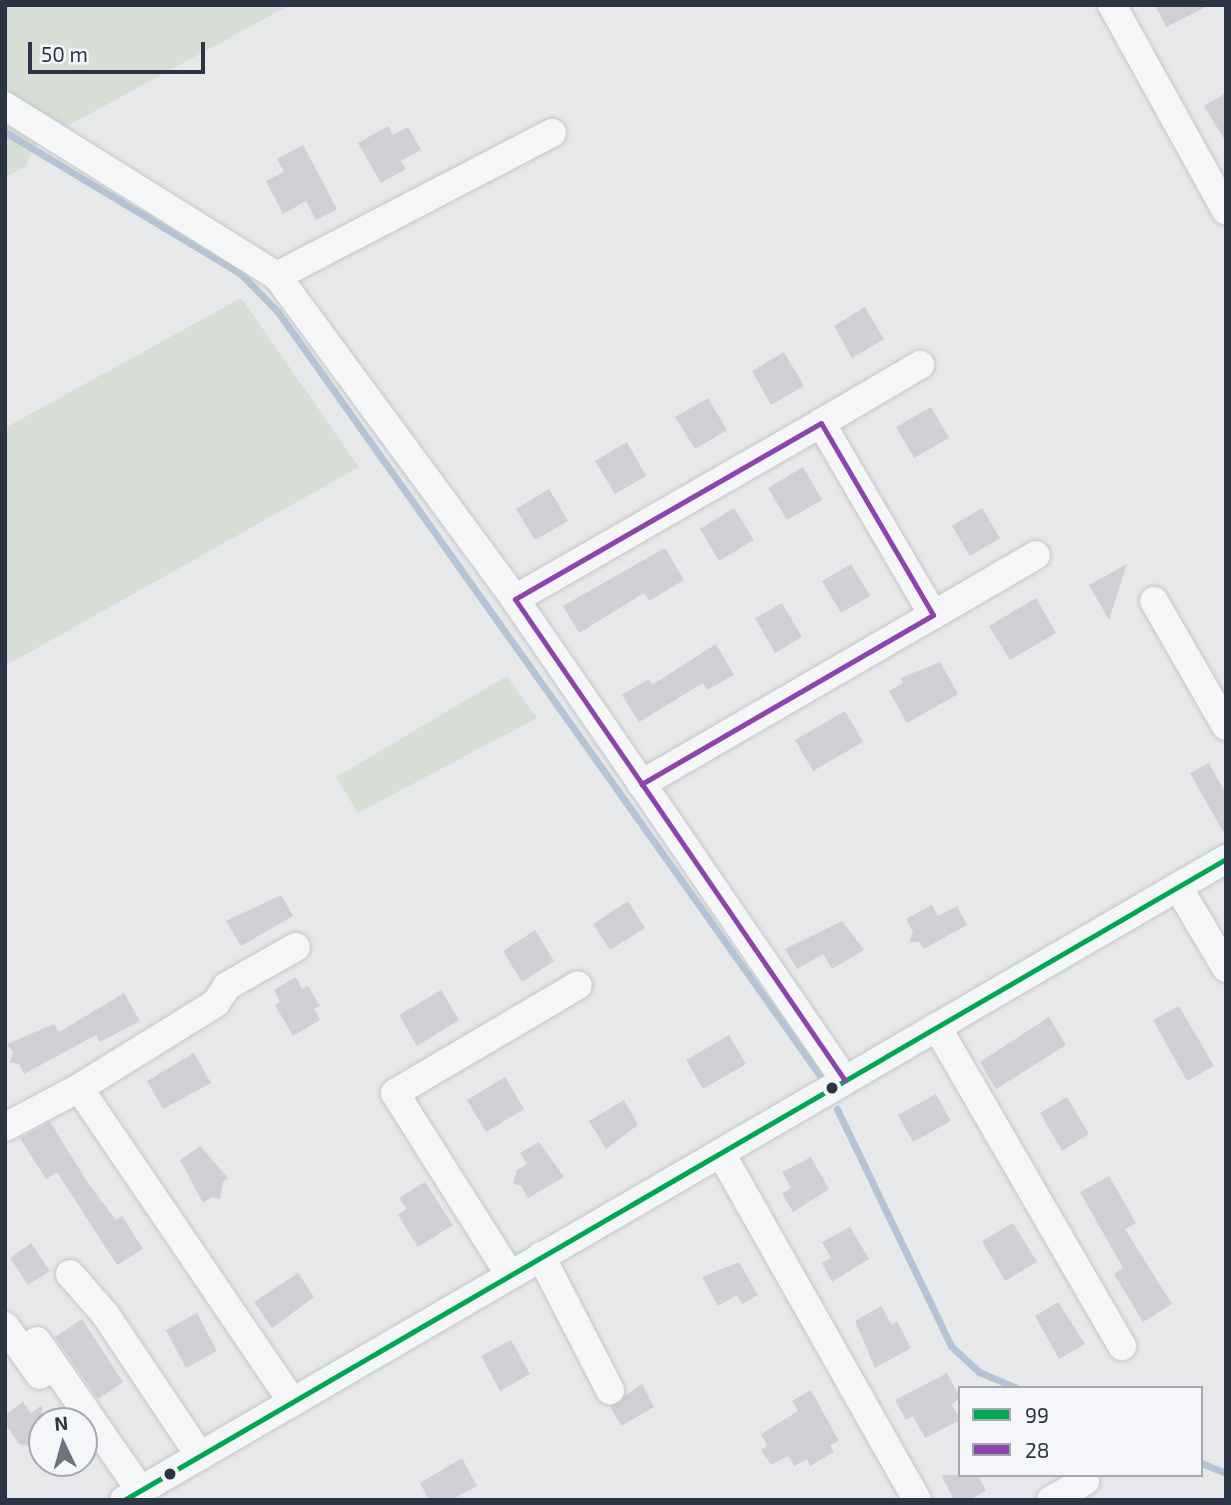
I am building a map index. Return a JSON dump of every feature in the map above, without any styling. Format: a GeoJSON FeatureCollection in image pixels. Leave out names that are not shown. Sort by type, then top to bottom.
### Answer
{"type":"FeatureCollection","features":[{"type":"Feature","properties":{"kind":"street"},"geometry":{"type":"LineString","coordinates":[[1112,5],[1226,211]]}},
{"type":"Feature","properties":{"kind":"street"},"geometry":{"type":"LineString","coordinates":[[5,106],[277,276],[515,599],[845,1080]]}},
{"type":"Feature","properties":{"kind":"street"},"geometry":{"type":"LineString","coordinates":[[277,276],[552,132]]}},
{"type":"Feature","properties":{"kind":"street"},"geometry":{"type":"LineString","coordinates":[[515,599],[920,365]]}},
{"type":"Feature","properties":{"kind":"street"},"geometry":{"type":"LineString","coordinates":[[821,423],[933,615]]}},
{"type":"Feature","properties":{"kind":"street"},"geometry":{"type":"LineString","coordinates":[[642,784],[1036,555]]}},
{"type":"Feature","properties":{"kind":"street"},"geometry":{"type":"LineString","coordinates":[[1154,601],[1226,726]]}},
{"type":"Feature","properties":{"kind":"street"},"geometry":{"type":"LineString","coordinates":[[128,1497],[541,1256],[722,1155],[845,1080],[1226,859]]}},
{"type":"Feature","properties":{"kind":"street"},"geometry":{"type":"LineString","coordinates":[[1178,887],[1226,968]]}},
{"type":"Feature","properties":{"kind":"street"},"geometry":{"type":"LineString","coordinates":[[5,1126],[79,1088],[216,1003],[228,986],[296,947]]}},
{"type":"Feature","properties":{"kind":"street"},"geometry":{"type":"LineString","coordinates":[[510,1275],[395,1093],[578,985]]}},
{"type":"Feature","properties":{"kind":"street"},"geometry":{"type":"LineString","coordinates":[[937,1027],[1122,1346]]}},
{"type":"Feature","properties":{"kind":"street"},"geometry":{"type":"LineString","coordinates":[[79,1088],[292,1402]]}},
{"type":"Feature","properties":{"kind":"street"},"geometry":{"type":"LineString","coordinates":[[722,1155],[917,1500]]}},
{"type":"Feature","properties":{"kind":"street"},"geometry":{"type":"LineString","coordinates":[[541,1256],[610,1390]]}},
{"type":"Feature","properties":{"kind":"street"},"geometry":{"type":"LineString","coordinates":[[70,1274],[105,1314],[200,1456]]}},
{"type":"Feature","properties":{"kind":"street"},"geometry":{"type":"LineString","coordinates":[[5,1326],[61,1407]]}},
{"type":"Feature","properties":{"kind":"street"},"geometry":{"type":"LineString","coordinates":[[37,1341],[128,1497]]}},
{"type":"Feature","properties":{"kind":"street"},"geometry":{"type":"LineString","coordinates":[[98,1459],[128,1497]]}},
{"type":"Feature","properties":{"kind":"street"},"geometry":{"type":"LineString","coordinates":[[1051,1500],[1085,1481]]}},
{"type":"Feature","properties":{"kind":"shaded area"},"geometry":{"type":"Polygon","coordinates":[[[5,5],[290,5],[49,136],[33,149],[26,166],[5,177],[5,5]]]}},
{"type":"Feature","properties":{"kind":"shaded area"},"geometry":{"type":"Polygon","coordinates":[[[241,298],[359,467],[5,666],[5,428],[241,298]]]}},
{"type":"Feature","properties":{"kind":"shaded area"},"geometry":{"type":"Polygon","coordinates":[[[507,676],[537,718],[358,813],[336,777],[507,676]]]}},
{"type":"Feature","properties":{"kind":"building"},"geometry":{"type":"Polygon","coordinates":[[[1155,5],[1210,5],[1166,27],[1155,5]]]}},
{"type":"Feature","properties":{"kind":"building"},"geometry":{"type":"Polygon","coordinates":[[[1226,93],[1226,142],[1204,106],[1226,93]]]}},
{"type":"Feature","properties":{"kind":"building"},"geometry":{"type":"Polygon","coordinates":[[[388,126],[393,135],[408,127],[421,150],[401,161],[406,169],[381,183],[358,143],[388,126]]]}},
{"type":"Feature","properties":{"kind":"building"},"geometry":{"type":"Polygon","coordinates":[[[303,145],[337,209],[316,220],[306,201],[283,214],[266,181],[284,172],[277,159],[303,145]]]}},
{"type":"Feature","properties":{"kind":"building"},"geometry":{"type":"Polygon","coordinates":[[[865,307],[884,339],[852,358],[834,326],[865,307]]]}},
{"type":"Feature","properties":{"kind":"building"},"geometry":{"type":"Polygon","coordinates":[[[784,352],[804,386],[771,405],[752,371],[784,352]]]}},
{"type":"Feature","properties":{"kind":"building"},"geometry":{"type":"Polygon","coordinates":[[[708,398],[727,430],[695,449],[675,417],[708,398]]]}},
{"type":"Feature","properties":{"kind":"building"},"geometry":{"type":"Polygon","coordinates":[[[931,407],[949,438],[914,458],[896,427],[931,407]]]}},
{"type":"Feature","properties":{"kind":"building"},"geometry":{"type":"Polygon","coordinates":[[[627,442],[646,476],[615,494],[595,461],[627,442]]]}},
{"type":"Feature","properties":{"kind":"building"},"geometry":{"type":"Polygon","coordinates":[[[803,467],[822,500],[787,520],[768,488],[803,467]]]}},
{"type":"Feature","properties":{"kind":"building"},"geometry":{"type":"Polygon","coordinates":[[[549,489],[568,521],[535,540],[516,509],[549,489]]]}},
{"type":"Feature","properties":{"kind":"building"},"geometry":{"type":"Polygon","coordinates":[[[734,508],[754,540],[719,561],[700,529],[734,508]]]}},
{"type":"Feature","properties":{"kind":"building"},"geometry":{"type":"Polygon","coordinates":[[[982,508],[1000,538],[970,556],[952,526],[982,508]]]}},
{"type":"Feature","properties":{"kind":"building"},"geometry":{"type":"Polygon","coordinates":[[[665,548],[684,580],[649,601],[644,593],[579,633],[563,606],[665,548]]]}},
{"type":"Feature","properties":{"kind":"building"},"geometry":{"type":"Polygon","coordinates":[[[851,564],[870,596],[841,613],[822,581],[851,564]]]}},
{"type":"Feature","properties":{"kind":"building"},"geometry":{"type":"Polygon","coordinates":[[[1127,564],[1109,620],[1089,585],[1127,564]]]}},
{"type":"Feature","properties":{"kind":"building"},"geometry":{"type":"Polygon","coordinates":[[[1036,598],[1056,633],[1010,660],[989,626],[1036,598]]]}},
{"type":"Feature","properties":{"kind":"building"},"geometry":{"type":"Polygon","coordinates":[[[782,603],[802,637],[775,653],[755,618],[782,603]]]}},
{"type":"Feature","properties":{"kind":"building"},"geometry":{"type":"Polygon","coordinates":[[[716,644],[734,675],[707,690],[703,683],[639,722],[622,695],[649,679],[652,685],[716,644]]]}},
{"type":"Feature","properties":{"kind":"building"},"geometry":{"type":"Polygon","coordinates":[[[940,662],[958,694],[907,723],[889,691],[903,683],[901,678],[940,662]]]}},
{"type":"Feature","properties":{"kind":"building"},"geometry":{"type":"Polygon","coordinates":[[[845,711],[863,742],[813,771],[795,740],[845,711]]]}},
{"type":"Feature","properties":{"kind":"building"},"geometry":{"type":"Polygon","coordinates":[[[1209,763],[1226,794],[1226,837],[1190,773],[1209,763]]]}},
{"type":"Feature","properties":{"kind":"building"},"geometry":{"type":"Polygon","coordinates":[[[281,895],[293,916],[241,946],[226,921],[281,895]]]}},
{"type":"Feature","properties":{"kind":"building"},"geometry":{"type":"Polygon","coordinates":[[[628,901],[645,928],[610,950],[593,924],[628,901]]]}},
{"type":"Feature","properties":{"kind":"building"},"geometry":{"type":"Polygon","coordinates":[[[932,905],[938,916],[957,906],[967,925],[924,949],[919,942],[909,942],[913,932],[906,919],[932,905]]]}},
{"type":"Feature","properties":{"kind":"building"},"geometry":{"type":"Polygon","coordinates":[[[842,921],[864,950],[832,969],[823,954],[797,969],[785,949],[842,921]]]}},
{"type":"Feature","properties":{"kind":"building"},"geometry":{"type":"Polygon","coordinates":[[[535,930],[554,961],[522,982],[503,951],[535,930]]]}},
{"type":"Feature","properties":{"kind":"building"},"geometry":{"type":"Polygon","coordinates":[[[296,977],[302,989],[308,986],[320,1006],[314,1009],[320,1020],[293,1036],[275,1005],[280,1002],[274,990],[296,977]]]}},
{"type":"Feature","properties":{"kind":"building"},"geometry":{"type":"Polygon","coordinates":[[[441,990],[459,1020],[417,1046],[399,1015],[441,990]]]}},
{"type":"Feature","properties":{"kind":"building"},"geometry":{"type":"Polygon","coordinates":[[[124,993],[140,1021],[100,1042],[96,1035],[24,1074],[19,1064],[10,1062],[13,1053],[7,1044],[54,1024],[59,1032],[124,993]]]}},
{"type":"Feature","properties":{"kind":"building"},"geometry":{"type":"Polygon","coordinates":[[[1179,1006],[1214,1066],[1187,1081],[1153,1020],[1179,1006]]]}},
{"type":"Feature","properties":{"kind":"building"},"geometry":{"type":"Polygon","coordinates":[[[1049,1017],[1066,1045],[996,1089],[980,1062],[1049,1017]]]}},
{"type":"Feature","properties":{"kind":"building"},"geometry":{"type":"Polygon","coordinates":[[[729,1035],[746,1064],[703,1089],[686,1060],[729,1035]]]}},
{"type":"Feature","properties":{"kind":"building"},"geometry":{"type":"Polygon","coordinates":[[[194,1053],[211,1083],[163,1109],[147,1081],[194,1053]]]}},
{"type":"Feature","properties":{"kind":"building"},"geometry":{"type":"Polygon","coordinates":[[[505,1077],[524,1109],[486,1132],[467,1100],[505,1077]]]}},
{"type":"Feature","properties":{"kind":"building"},"geometry":{"type":"Polygon","coordinates":[[[936,1094],[951,1121],[913,1142],[898,1115],[936,1094]]]}},
{"type":"Feature","properties":{"kind":"building"},"geometry":{"type":"Polygon","coordinates":[[[1067,1097],[1089,1134],[1062,1151],[1040,1113],[1067,1097]]]}},
{"type":"Feature","properties":{"kind":"building"},"geometry":{"type":"Polygon","coordinates":[[[624,1100],[638,1125],[606,1149],[589,1121],[624,1100]]]}},
{"type":"Feature","properties":{"kind":"building"},"geometry":{"type":"Polygon","coordinates":[[[50,1122],[90,1186],[116,1220],[122,1216],[143,1249],[117,1265],[57,1172],[46,1179],[20,1138],[50,1122]]]}},
{"type":"Feature","properties":{"kind":"building"},"geometry":{"type":"Polygon","coordinates":[[[539,1142],[564,1177],[528,1198],[521,1186],[513,1183],[517,1170],[527,1164],[520,1153],[539,1142]]]}},
{"type":"Feature","properties":{"kind":"building"},"geometry":{"type":"Polygon","coordinates":[[[200,1146],[228,1178],[223,1182],[220,1199],[212,1197],[203,1203],[180,1160],[200,1146]]]}},
{"type":"Feature","properties":{"kind":"building"},"geometry":{"type":"Polygon","coordinates":[[[811,1157],[829,1189],[793,1212],[782,1193],[791,1188],[782,1172],[811,1157]]]}},
{"type":"Feature","properties":{"kind":"building"},"geometry":{"type":"Polygon","coordinates":[[[1109,1176],[1136,1223],[1125,1229],[1172,1304],[1143,1322],[1114,1274],[1123,1268],[1080,1192],[1109,1176]]]}},
{"type":"Feature","properties":{"kind":"building"},"geometry":{"type":"Polygon","coordinates":[[[425,1182],[453,1225],[418,1247],[398,1215],[407,1209],[399,1198],[425,1182]]]}},
{"type":"Feature","properties":{"kind":"building"},"geometry":{"type":"Polygon","coordinates":[[[1013,1223],[1037,1262],[1005,1281],[982,1241],[1013,1223]]]}},
{"type":"Feature","properties":{"kind":"building"},"geometry":{"type":"Polygon","coordinates":[[[850,1227],[869,1259],[832,1282],[822,1263],[831,1258],[822,1242],[850,1227]]]}},
{"type":"Feature","properties":{"kind":"building"},"geometry":{"type":"Polygon","coordinates":[[[31,1243],[50,1271],[28,1285],[10,1258],[31,1243]]]}},
{"type":"Feature","properties":{"kind":"building"},"geometry":{"type":"Polygon","coordinates":[[[739,1262],[758,1295],[742,1304],[737,1295],[718,1306],[702,1277],[739,1262]]]}},
{"type":"Feature","properties":{"kind":"building"},"geometry":{"type":"Polygon","coordinates":[[[298,1273],[314,1297],[272,1328],[254,1302],[298,1273]]]}},
{"type":"Feature","properties":{"kind":"building"},"geometry":{"type":"Polygon","coordinates":[[[1058,1302],[1085,1344],[1059,1359],[1035,1316],[1058,1302]]]}},
{"type":"Feature","properties":{"kind":"building"},"geometry":{"type":"Polygon","coordinates":[[[881,1306],[892,1325],[897,1321],[911,1348],[875,1368],[855,1321],[881,1306]]]}},
{"type":"Feature","properties":{"kind":"building"},"geometry":{"type":"Polygon","coordinates":[[[197,1313],[217,1351],[186,1368],[166,1330],[197,1313]]]}},
{"type":"Feature","properties":{"kind":"building"},"geometry":{"type":"Polygon","coordinates":[[[82,1319],[123,1382],[98,1399],[55,1337],[82,1319]]]}},
{"type":"Feature","properties":{"kind":"building"},"geometry":{"type":"Polygon","coordinates":[[[511,1340],[530,1374],[500,1391],[481,1356],[511,1340]]]}},
{"type":"Feature","properties":{"kind":"building"},"geometry":{"type":"Polygon","coordinates":[[[947,1373],[958,1393],[958,1399],[952,1405],[958,1421],[925,1438],[913,1416],[906,1420],[895,1400],[947,1373]]]}},
{"type":"Feature","properties":{"kind":"building"},"geometry":{"type":"Polygon","coordinates":[[[642,1384],[654,1407],[621,1426],[610,1406],[642,1384]]]}},
{"type":"Feature","properties":{"kind":"building"},"geometry":{"type":"Polygon","coordinates":[[[811,1390],[839,1441],[830,1445],[834,1452],[810,1466],[807,1459],[794,1466],[788,1456],[771,1465],[761,1450],[767,1446],[761,1434],[798,1411],[792,1401],[811,1390]]]}},
{"type":"Feature","properties":{"kind":"building"},"geometry":{"type":"Polygon","coordinates":[[[23,1402],[28,1409],[28,1446],[19,1444],[5,1423],[5,1415],[23,1402]]]}},
{"type":"Feature","properties":{"kind":"building"},"geometry":{"type":"Polygon","coordinates":[[[462,1458],[477,1486],[451,1500],[429,1500],[420,1483],[462,1458]]]}},
{"type":"Feature","properties":{"kind":"building"},"geometry":{"type":"Polygon","coordinates":[[[941,1475],[979,1477],[986,1491],[969,1500],[954,1500],[941,1475]]]}},
{"type":"Feature","properties":{"kind":"waterway"},"geometry":{"type":"LineString","coordinates":[[5,132],[241,274],[278,312],[819,1074]]}},
{"type":"Feature","properties":{"kind":"waterway"},"geometry":{"type":"LineString","coordinates":[[837,1109],[951,1346],[979,1372],[1012,1386]]}},
{"type":"Feature","properties":{"kind":"waterway"},"geometry":{"type":"LineString","coordinates":[[1203,1464],[1226,1473]]}},
{"type":"Feature","properties":{"kind":"transit line","name":"28"},"geometry":{"type":"LineString","coordinates":[[642,784],[515,599],[821,423],[933,615],[642,784],[845,1080]]}},
{"type":"Feature","properties":{"kind":"transit line","name":"99"},"geometry":{"type":"LineString","coordinates":[[124,1500],[1226,859]]}}]}
